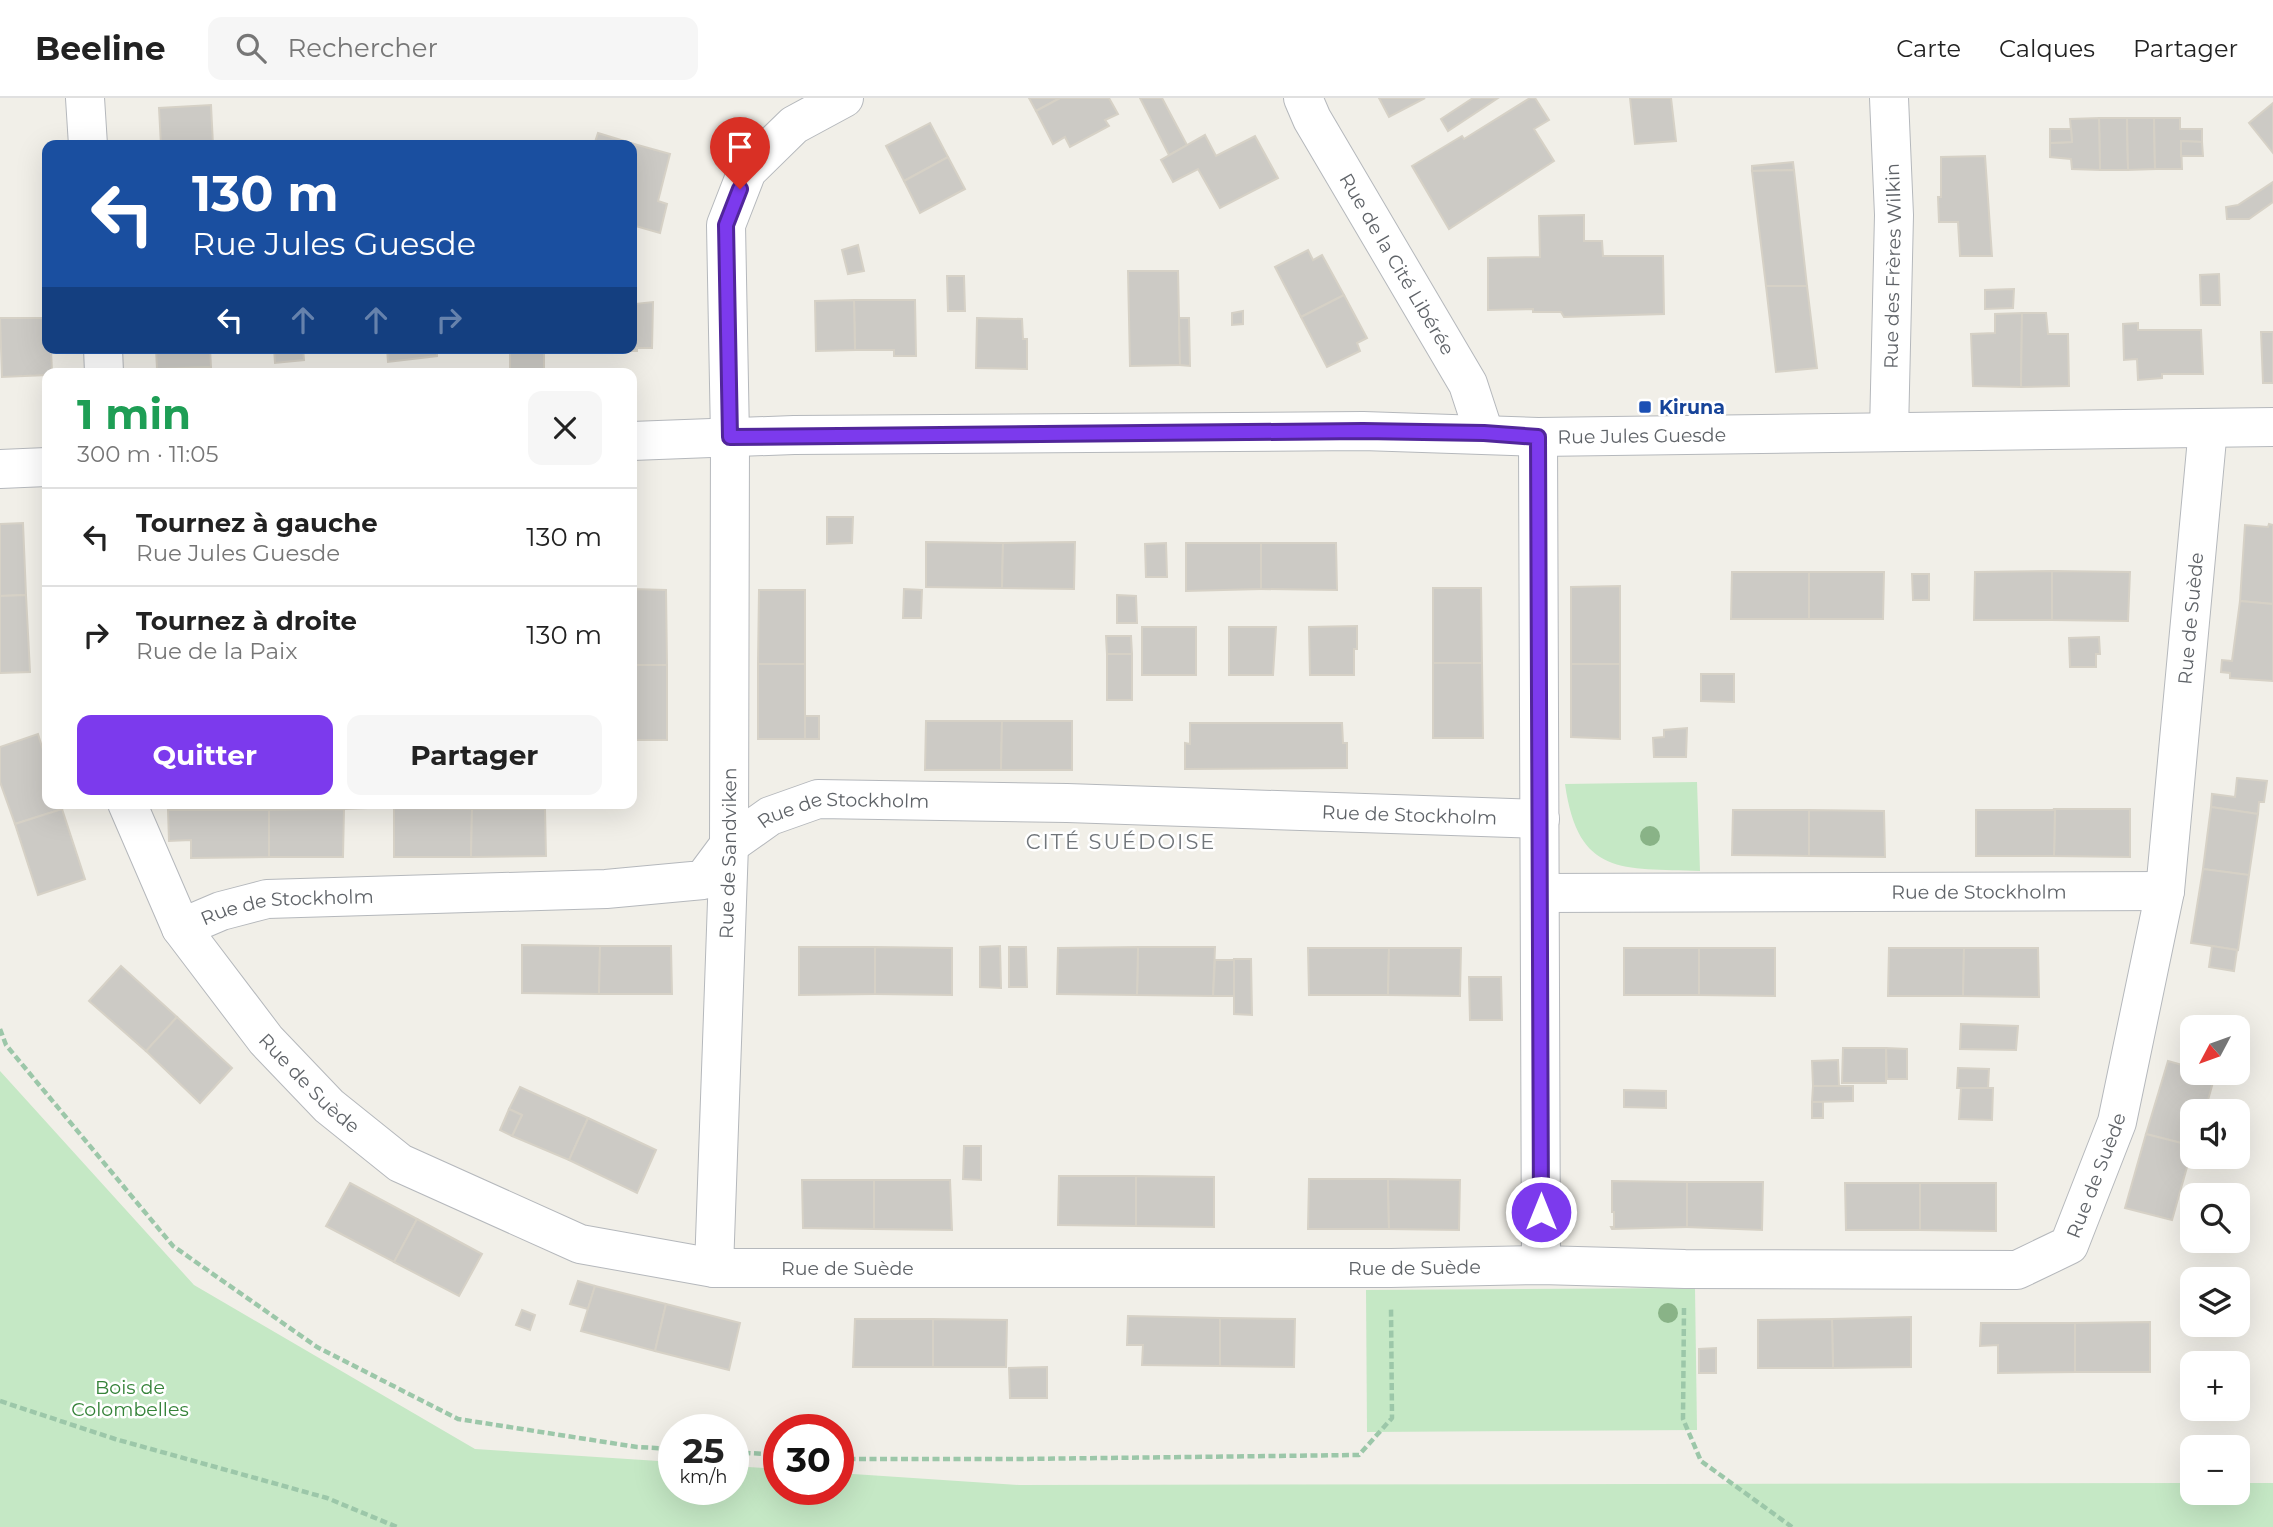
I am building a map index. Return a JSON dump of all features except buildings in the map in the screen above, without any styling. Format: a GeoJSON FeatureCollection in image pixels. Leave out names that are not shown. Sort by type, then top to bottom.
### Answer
{"type":"FeatureCollection","features":[{"type":"Feature","properties":{"kind":"street"},"geometry":{"type":"LineString","coordinates":[[85,98],[88,140]]}},
{"type":"Feature","properties":{"kind":"street","name":"Rue de Sandviken"},"geometry":{"type":"LineString","coordinates":[[714,1268],[729,845],[730,437],[726,225],[747,171],[794,125],[844,98]]}},
{"type":"Feature","properties":{"kind":"street","name":"Rue de la Cité Libérée"},"geometry":{"type":"LineString","coordinates":[[1303,98],[1312,118],[1468,384],[1484,433]]}},
{"type":"Feature","properties":{"kind":"street","name":"Rue des Frères Wilkin"},"geometry":{"type":"LineString","coordinates":[[1889,98],[1894,215],[1889,432]]}},
{"type":"Feature","properties":{"kind":"street","name":"Rue Jules Guesde"},"geometry":{"type":"LineString","coordinates":[[637,440],[1349,431],[1484,433],[1538,437],[2273,427]]}},
{"type":"Feature","properties":{"kind":"street","name":"Rue de Suède"},"geometry":{"type":"LineString","coordinates":[[130,809],[181,928],[266,1040],[329,1106],[400,1163],[580,1244],[714,1268],[1391,1268],[1541,1265],[1685,1269],[2017,1270],[2069,1245],[2116,1122],[2165,891],[2208,428]]}},
{"type":"Feature","properties":{"kind":"street"},"geometry":{"type":"LineString","coordinates":[[1538,437],[1541,1265]]}},
{"type":"Feature","properties":{"kind":"street"},"geometry":{"type":"LineString","coordinates":[[0,469],[42,467]]}},
{"type":"Feature","properties":{"kind":"street","name":"Rue de Stockholm"},"geometry":{"type":"LineString","coordinates":[[181,928],[221,911],[267,899],[606,889],[703,880],[729,845],[770,816],[818,799],[1081,803],[1539,819]]}},
{"type":"Feature","properties":{"kind":"street","name":"Rue de Stockholm"},"geometry":{"type":"LineString","coordinates":[[1540,893],[2165,891]]}},
{"type":"Feature","properties":{"kind":"path"},"geometry":{"type":"LineString","coordinates":[[0,1029],[6,1045],[173,1246],[317,1347],[458,1419],[658,1448]]}},
{"type":"Feature","properties":{"kind":"path"},"geometry":{"type":"LineString","coordinates":[[854,1459],[1359,1454],[1392,1418],[1391,1268]]}},
{"type":"Feature","properties":{"kind":"path"},"geometry":{"type":"LineString","coordinates":[[1685,1269],[1683,1419],[1701,1461],[1792,1527]]}},
{"type":"Feature","properties":{"kind":"path"},"geometry":{"type":"LineString","coordinates":[[0,1401],[115,1439],[327,1498],[397,1527]]}},
{"type":"Feature","properties":{"kind":"green space"},"geometry":{"type":"Polygon","coordinates":[[[1697,782],[1700,871],[1626,867],[1593,852],[1581,836],[1571,814],[1565,784],[1697,782]]]}},
{"type":"Feature","properties":{"kind":"green space","name":"Bois de Colombelles"},"geometry":{"type":"Polygon","coordinates":[[[0,1071],[194,1285],[475,1449],[658,1461],[658,1505],[749,1505],[749,1467],[763,1468],[763,1505],[854,1505],[854,1474],[1019,1485],[2180,1483],[2180,1505],[2250,1505],[2250,1483],[2273,1483],[2273,1527],[0,1527],[0,1071]]]}},
{"type":"Feature","properties":{"kind":"green space"},"geometry":{"type":"Polygon","coordinates":[[[1695,1288],[1697,1430],[1367,1432],[1366,1290],[1695,1288]]]}},
{"type":"Feature","properties":{"kind":"place","name":"Kiruna"},"geometry":{"type":"Point","coordinates":[1645,407]}},
{"type":"Feature","properties":{"kind":"district","name":"CITÉ SUÉDOISE"},"geometry":{"type":"Point","coordinates":[1121,841]}},
{"type":"Feature","properties":{"kind":"route"},"geometry":{"type":"LineString","coordinates":[[740,189],[726,225],[730,437],[1363,431],[1484,433],[1538,437],[1541,1212]]}}]}
